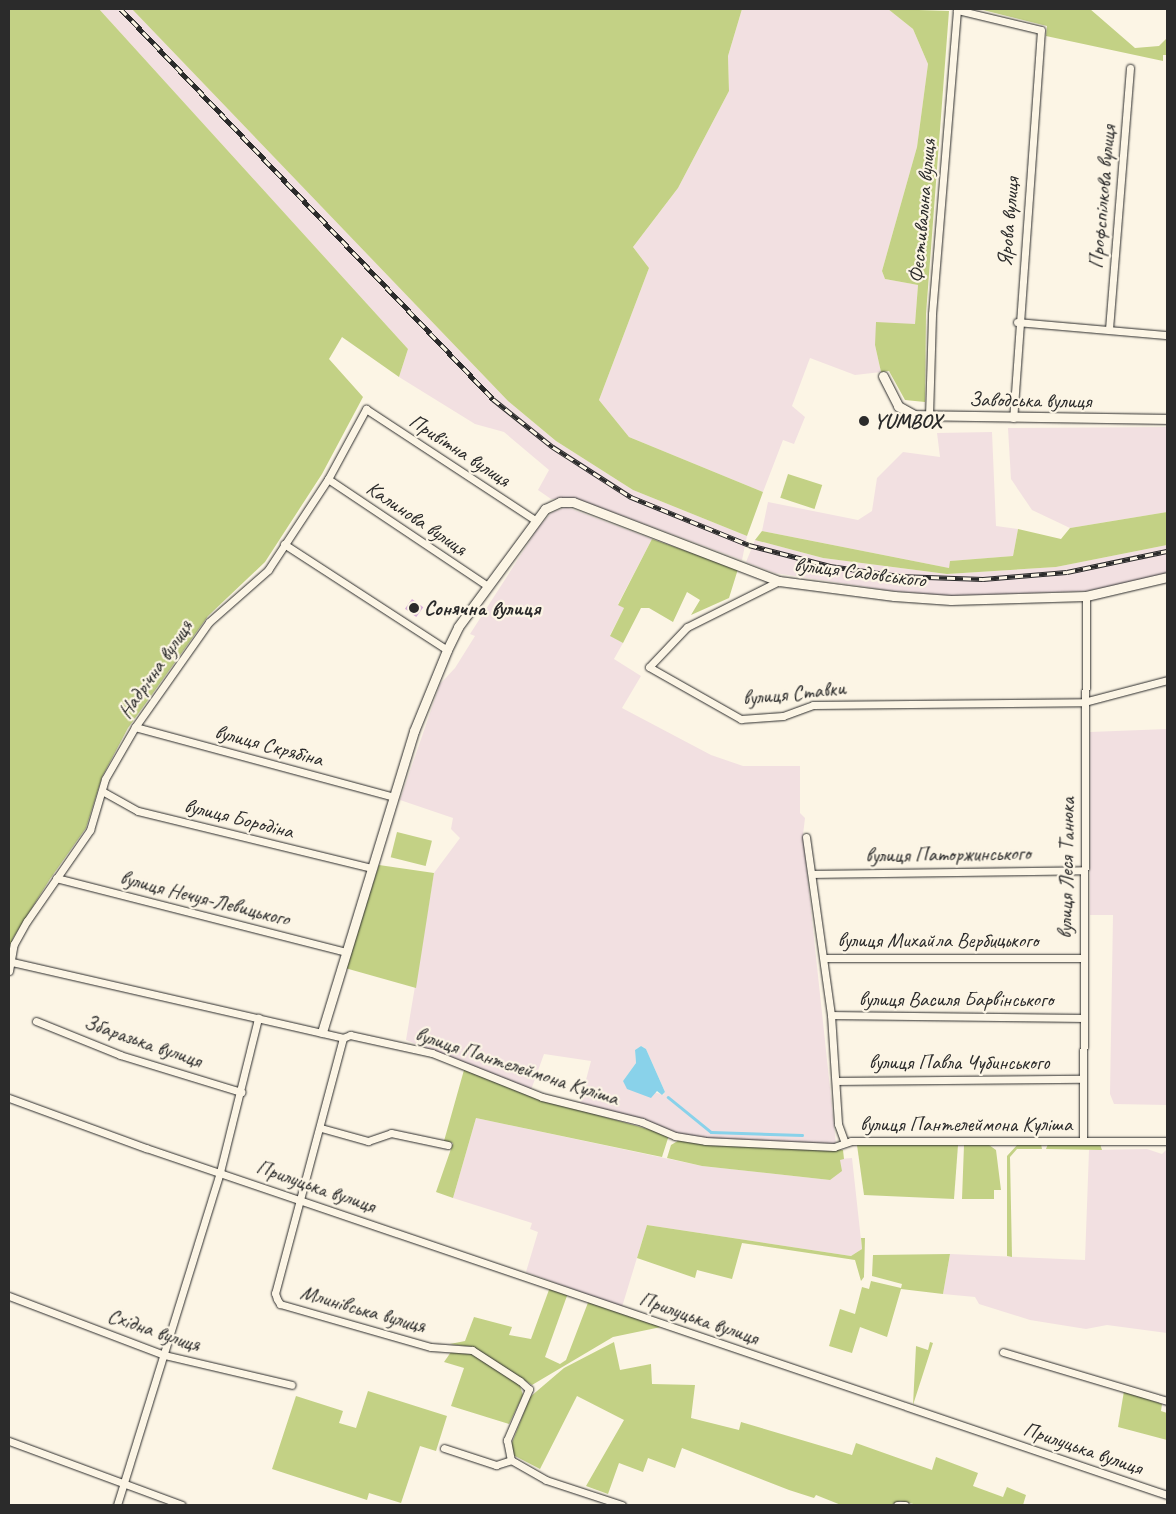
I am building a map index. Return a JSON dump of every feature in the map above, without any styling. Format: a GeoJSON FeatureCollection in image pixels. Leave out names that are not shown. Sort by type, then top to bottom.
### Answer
{"type":"FeatureCollection","features":[{"type":"Feature","properties":{"kind":"street","name":"Ярова вулиця"},"geometry":{"type":"LineString","coordinates":[[957,10],[1041,30],[1017,322],[1013,418]]}},
{"type":"Feature","properties":{"kind":"street","name":"Фестивальна вулиця"},"geometry":{"type":"LineString","coordinates":[[929,416],[932,314],[957,10]]}},
{"type":"Feature","properties":{"kind":"street","name":"Профспілкова вулиця"},"geometry":{"type":"LineString","coordinates":[[1109,329],[1130,68]]}},
{"type":"Feature","properties":{"kind":"street"},"geometry":{"type":"LineString","coordinates":[[1017,322],[1167,334]]}},
{"type":"Feature","properties":{"kind":"street","name":"Заводська вулиця"},"geometry":{"type":"LineString","coordinates":[[882,376],[898,406],[914,415],[1167,419]]}},
{"type":"Feature","properties":{"kind":"street","name":"Надрічна вулиця"},"geometry":{"type":"LineString","coordinates":[[9,970],[14,944],[56,878],[90,830],[102,791],[135,727],[209,622],[268,570],[328,479],[366,409]]}},
{"type":"Feature","properties":{"kind":"street","name":"Привітна вулиця"},"geometry":{"type":"LineString","coordinates":[[366,409],[535,520]]}},
{"type":"Feature","properties":{"kind":"street","name":"Калинова вулиця"},"geometry":{"type":"LineString","coordinates":[[328,479],[488,586]]}},
{"type":"Feature","properties":{"kind":"street","name":"вулиця Садовського"},"geometry":{"type":"LineString","coordinates":[[535,520],[560,502],[573,502],[779,580],[951,600],[1086,596],[1167,577]]}},
{"type":"Feature","properties":{"kind":"street"},"geometry":{"type":"LineString","coordinates":[[322,1032],[394,797],[446,650],[535,520]]}},
{"type":"Feature","properties":{"kind":"street"},"geometry":{"type":"LineString","coordinates":[[284,544],[446,650]]}},
{"type":"Feature","properties":{"kind":"street","name":"вулиця Ставки"},"geometry":{"type":"LineString","coordinates":[[779,580],[687,627],[649,667],[741,718],[783,716],[813,705],[1084,702]]}},
{"type":"Feature","properties":{"kind":"street","name":"вулиця Леся Танюка"},"geometry":{"type":"LineString","coordinates":[[1083,1141],[1082,958],[1086,596]]}},
{"type":"Feature","properties":{"kind":"street"},"geometry":{"type":"LineString","coordinates":[[1084,702],[1167,680]]}},
{"type":"Feature","properties":{"kind":"street","name":"вулиця Скрябіна"},"geometry":{"type":"LineString","coordinates":[[135,727],[394,797]]}},
{"type":"Feature","properties":{"kind":"street","name":"вулиця Бородіна"},"geometry":{"type":"LineString","coordinates":[[102,791],[138,811],[372,868]]}},
{"type":"Feature","properties":{"kind":"street"},"geometry":{"type":"LineString","coordinates":[[806,837],[824,958],[836,1081],[838,1124],[845,1143]]}},
{"type":"Feature","properties":{"kind":"street","name":"вулиця Паторжинського"},"geometry":{"type":"LineString","coordinates":[[812,874],[1084,870]]}},
{"type":"Feature","properties":{"kind":"street","name":"вулиця Нечуя-Левицького"},"geometry":{"type":"LineString","coordinates":[[56,878],[346,952]]}},
{"type":"Feature","properties":{"kind":"street","name":"вулиця Михайла Вербицького"},"geometry":{"type":"LineString","coordinates":[[824,958],[1082,958]]}},
{"type":"Feature","properties":{"kind":"street","name":"вулиця Пантелеймона Куліша"},"geometry":{"type":"LineString","coordinates":[[12,962],[343,1038],[350,1035],[432,1053],[542,1097],[642,1122],[675,1136],[769,1146],[834,1147],[845,1143],[1167,1141]]}},
{"type":"Feature","properties":{"kind":"street","name":"вулиця Василя Барвінського"},"geometry":{"type":"LineString","coordinates":[[830,1015],[1082,1018]]}},
{"type":"Feature","properties":{"kind":"street"},"geometry":{"type":"LineString","coordinates":[[116,1505],[220,1172],[258,1018]]}},
{"type":"Feature","properties":{"kind":"street","name":"Збаразька вулиця"},"geometry":{"type":"LineString","coordinates":[[36,1021],[120,1055],[241,1092]]}},
{"type":"Feature","properties":{"kind":"street","name":"Млинівська вулиця"},"geometry":{"type":"LineString","coordinates":[[343,1038],[321,1128],[275,1292],[280,1304],[431,1347],[472,1350],[529,1389],[508,1440],[511,1460]]}},
{"type":"Feature","properties":{"kind":"street","name":"вулиця Павла Чубинського"},"geometry":{"type":"LineString","coordinates":[[836,1081],[1082,1079]]}},
{"type":"Feature","properties":{"kind":"street","name":"Прилуцька вулиця"},"geometry":{"type":"LineString","coordinates":[[9,1098],[220,1172],[301,1198],[1167,1495]]}},
{"type":"Feature","properties":{"kind":"street"},"geometry":{"type":"LineString","coordinates":[[321,1128],[368,1141],[391,1133],[448,1145]]}},
{"type":"Feature","properties":{"kind":"street","name":"Східна вулиця"},"geometry":{"type":"LineString","coordinates":[[9,1296],[164,1355],[292,1385]]}},
{"type":"Feature","properties":{"kind":"street"},"geometry":{"type":"LineString","coordinates":[[1003,1352],[1167,1401]]}},
{"type":"Feature","properties":{"kind":"street"},"geometry":{"type":"LineString","coordinates":[[9,1441],[182,1505]]}},
{"type":"Feature","properties":{"kind":"street"},"geometry":{"type":"LineString","coordinates":[[444,1448],[496,1465],[511,1460],[546,1480],[622,1505]]}},
{"type":"Feature","properties":{"kind":"street"},"geometry":{"type":"LineString","coordinates":[[897,1505],[905,1505]]}},
{"type":"Feature","properties":{"kind":"shaded area"},"geometry":{"type":"Polygon","coordinates":[[[99,9],[132,9],[508,401],[556,441],[633,490],[747,536],[742,560],[575,498],[551,499],[538,490],[549,470],[504,432],[475,424],[399,377],[408,349],[99,9]]]}},
{"type":"Feature","properties":{"kind":"shaded area"},"geometry":{"type":"Polygon","coordinates":[[[742,9],[888,9],[913,29],[928,64],[917,147],[882,271],[885,279],[918,285],[915,325],[875,345],[881,372],[855,375],[810,358],[792,406],[805,417],[794,444],[783,440],[763,492],[629,437],[599,400],[649,268],[633,247],[678,188],[729,91],[728,56],[742,9]]]}},
{"type":"Feature","properties":{"kind":"shaded area"},"geometry":{"type":"Polygon","coordinates":[[[1167,427],[1167,512],[1070,528],[1032,510],[1011,479],[1008,428],[1167,427]]]}},
{"type":"Feature","properties":{"kind":"shaded area"},"geometry":{"type":"Polygon","coordinates":[[[992,432],[996,526],[1018,529],[1013,556],[951,561],[949,568],[762,531],[768,502],[858,520],[872,511],[877,478],[903,452],[940,457],[937,433],[992,432]]]}},
{"type":"Feature","properties":{"kind":"shaded area"},"geometry":{"type":"Polygon","coordinates":[[[566,507],[652,539],[618,604],[624,608],[610,635],[623,643],[614,659],[641,676],[622,708],[711,755],[743,766],[800,766],[800,813],[805,818],[803,835],[836,1144],[706,1139],[675,1134],[642,1121],[579,1106],[591,1061],[544,1054],[531,1090],[406,1040],[434,873],[460,838],[451,829],[453,818],[400,800],[440,684],[455,668],[475,636],[470,634],[538,528],[551,513],[566,507]],[[641,1046],[635,1050],[636,1063],[623,1081],[663,1095],[665,1092],[646,1049],[641,1046]]]}},
{"type":"Feature","properties":{"kind":"shaded area"},"geometry":{"type":"Polygon","coordinates":[[[755,540],[823,558],[947,574],[1056,567],[1167,545],[1167,572],[1153,579],[1086,591],[952,596],[893,591],[775,573],[746,562],[755,540]]]}},
{"type":"Feature","properties":{"kind":"shaded area"},"geometry":{"type":"Polygon","coordinates":[[[1167,729],[1167,1105],[1114,1104],[1110,1094],[1113,915],[1090,915],[1090,732],[1167,729]]]}},
{"type":"Feature","properties":{"kind":"shaded area"},"geometry":{"type":"Polygon","coordinates":[[[476,1118],[702,1166],[830,1180],[840,1159],[852,1158],[862,1249],[851,1256],[647,1225],[622,1307],[526,1272],[538,1232],[530,1229],[532,1223],[453,1198],[476,1118]]]}},
{"type":"Feature","properties":{"kind":"shaded area"},"geometry":{"type":"Polygon","coordinates":[[[1147,1149],[1162,1154],[1167,1149],[1167,1333],[1107,1325],[1086,1329],[1030,1320],[979,1304],[975,1297],[943,1294],[950,1254],[1085,1260],[1089,1150],[1147,1149]]]}},
{"type":"Feature","properties":{"kind":"green space"},"geometry":{"type":"Polygon","coordinates":[[[9,9],[99,9],[408,349],[399,377],[342,337],[329,359],[363,397],[322,474],[265,562],[208,616],[128,728],[102,777],[86,828],[50,879],[13,938],[9,951],[9,9]]]}},
{"type":"Feature","properties":{"kind":"green space"},"geometry":{"type":"Polygon","coordinates":[[[132,9],[742,9],[728,56],[729,91],[678,188],[633,247],[649,268],[599,400],[629,437],[763,492],[747,536],[633,490],[556,441],[508,401],[132,9]]]}},
{"type":"Feature","properties":{"kind":"green space"},"geometry":{"type":"Polygon","coordinates":[[[888,9],[949,11],[926,314],[925,402],[905,400],[889,371],[881,372],[875,345],[876,322],[915,324],[918,285],[885,279],[882,271],[917,147],[928,64],[913,29],[888,9]]]}},
{"type":"Feature","properties":{"kind":"green space"},"geometry":{"type":"Polygon","coordinates":[[[1090,9],[1135,48],[1159,46],[1167,38],[1167,55],[1163,55],[1163,61],[1046,36],[1047,26],[983,10],[1090,9]]]}},
{"type":"Feature","properties":{"kind":"green space"},"geometry":{"type":"Polygon","coordinates":[[[788,474],[822,485],[815,509],[780,498],[788,474]]]}},
{"type":"Feature","properties":{"kind":"green space"},"geometry":{"type":"Polygon","coordinates":[[[1167,512],[1167,545],[1056,567],[947,574],[823,558],[755,540],[762,531],[949,568],[950,561],[1013,556],[1018,529],[1061,539],[1070,528],[1167,512]]]}},
{"type":"Feature","properties":{"kind":"green space"},"geometry":{"type":"Polygon","coordinates":[[[652,539],[738,569],[729,598],[691,615],[700,600],[687,592],[673,622],[649,608],[641,608],[623,643],[610,636],[624,608],[618,605],[652,539]]]}},
{"type":"Feature","properties":{"kind":"green space"},"geometry":{"type":"Polygon","coordinates":[[[397,832],[432,841],[426,866],[391,857],[397,832]]]}},
{"type":"Feature","properties":{"kind":"green space"},"geometry":{"type":"Polygon","coordinates":[[[379,865],[434,873],[416,988],[345,968],[379,865]]]}},
{"type":"Feature","properties":{"kind":"green space"},"geometry":{"type":"Polygon","coordinates":[[[455,1066],[465,1066],[541,1099],[669,1135],[662,1157],[476,1118],[453,1198],[436,1192],[453,1143],[444,1141],[464,1070],[455,1066]]]}},
{"type":"Feature","properties":{"kind":"green space"},"geometry":{"type":"Polygon","coordinates":[[[681,1139],[769,1148],[843,1150],[844,1159],[840,1160],[842,1171],[830,1180],[702,1166],[667,1158],[671,1145],[681,1139]]]}},
{"type":"Feature","properties":{"kind":"green space"},"geometry":{"type":"Polygon","coordinates":[[[1018,1144],[1041,1144],[1042,1149],[1017,1149],[1010,1157],[1012,1257],[1007,1256],[1007,1156],[1018,1144]]]}},
{"type":"Feature","properties":{"kind":"green space"},"geometry":{"type":"Polygon","coordinates":[[[1048,1144],[1100,1144],[1102,1150],[1046,1149],[1048,1144]]]}},
{"type":"Feature","properties":{"kind":"green space"},"geometry":{"type":"Polygon","coordinates":[[[857,1145],[958,1145],[954,1199],[864,1195],[857,1145]]]}},
{"type":"Feature","properties":{"kind":"green space"},"geometry":{"type":"Polygon","coordinates":[[[964,1145],[989,1145],[996,1150],[1001,1190],[994,1190],[994,1199],[962,1199],[964,1145]]]}},
{"type":"Feature","properties":{"kind":"green space"},"geometry":{"type":"Polygon","coordinates":[[[647,1225],[851,1256],[862,1249],[861,1238],[865,1238],[864,1277],[861,1281],[855,1260],[742,1243],[732,1279],[697,1270],[695,1278],[637,1258],[647,1225]]]}},
{"type":"Feature","properties":{"kind":"green space"},"geometry":{"type":"Polygon","coordinates":[[[950,1254],[943,1294],[901,1289],[887,1337],[860,1327],[852,1353],[829,1346],[840,1309],[855,1314],[862,1287],[869,1289],[871,1281],[901,1288],[902,1284],[872,1276],[873,1255],[950,1254]]]}},
{"type":"Feature","properties":{"kind":"green space"},"geometry":{"type":"Polygon","coordinates":[[[550,1287],[568,1293],[545,1357],[560,1364],[566,1360],[589,1300],[661,1327],[613,1337],[532,1385],[473,1347],[450,1344],[465,1341],[474,1317],[512,1327],[509,1335],[531,1339],[550,1287]]]}},
{"type":"Feature","properties":{"kind":"green space"},"geometry":{"type":"Polygon","coordinates":[[[614,1342],[620,1370],[651,1364],[652,1384],[695,1385],[691,1418],[739,1430],[741,1422],[852,1455],[856,1443],[932,1470],[936,1457],[978,1473],[973,1486],[1003,1497],[1007,1487],[1026,1495],[1023,1505],[918,1505],[900,1501],[890,1505],[841,1505],[816,1495],[814,1498],[789,1490],[682,1448],[675,1468],[648,1458],[643,1472],[619,1463],[608,1494],[586,1486],[624,1420],[577,1396],[540,1469],[513,1455],[510,1448],[530,1397],[564,1368],[614,1342]]]}},
{"type":"Feature","properties":{"kind":"green space"},"geometry":{"type":"Polygon","coordinates":[[[930,1342],[933,1343],[913,1405],[916,1346],[928,1350],[930,1342]]]}},
{"type":"Feature","properties":{"kind":"green space"},"geometry":{"type":"Polygon","coordinates":[[[451,1352],[471,1352],[519,1383],[523,1395],[509,1424],[451,1406],[464,1368],[444,1362],[451,1352]]]}},
{"type":"Feature","properties":{"kind":"green space"},"geometry":{"type":"Polygon","coordinates":[[[368,1391],[447,1416],[436,1451],[420,1446],[401,1503],[369,1493],[367,1500],[272,1469],[296,1396],[343,1411],[339,1423],[356,1428],[368,1391]]]}},
{"type":"Feature","properties":{"kind":"green space"},"geometry":{"type":"Polygon","coordinates":[[[1124,1391],[1162,1404],[1161,1411],[1167,1413],[1167,1440],[1118,1427],[1124,1391]]]}},
{"type":"Feature","properties":{"kind":"water"},"geometry":{"type":"Polygon","coordinates":[[[641,1046],[646,1049],[665,1092],[662,1095],[657,1091],[651,1098],[627,1089],[623,1081],[636,1063],[635,1050],[641,1046]]]}},
{"type":"Feature","properties":{"kind":"building","name":"Сонячна вулиця"},"geometry":{"type":"Polygon","coordinates":[[[412,599],[423,607],[416,617],[405,609],[412,599]]]}},
{"type":"Feature","properties":{"kind":"waterway"},"geometry":{"type":"LineString","coordinates":[[668,1097],[711,1132],[802,1135]]}},
{"type":"Feature","properties":{"kind":"railway"},"geometry":{"type":"LineString","coordinates":[[121,9],[493,399],[553,447],[631,497],[749,545],[830,566],[899,576],[983,579],[1067,572],[1167,551]]}},
{"type":"Feature","properties":{"kind":"place","name":"YUMBOX"},"geometry":{"type":"Point","coordinates":[864,421]}},
{"type":"Feature","properties":{"kind":"place","name":"Сонячна вулиця"},"geometry":{"type":"Point","coordinates":[414,608]}}]}
